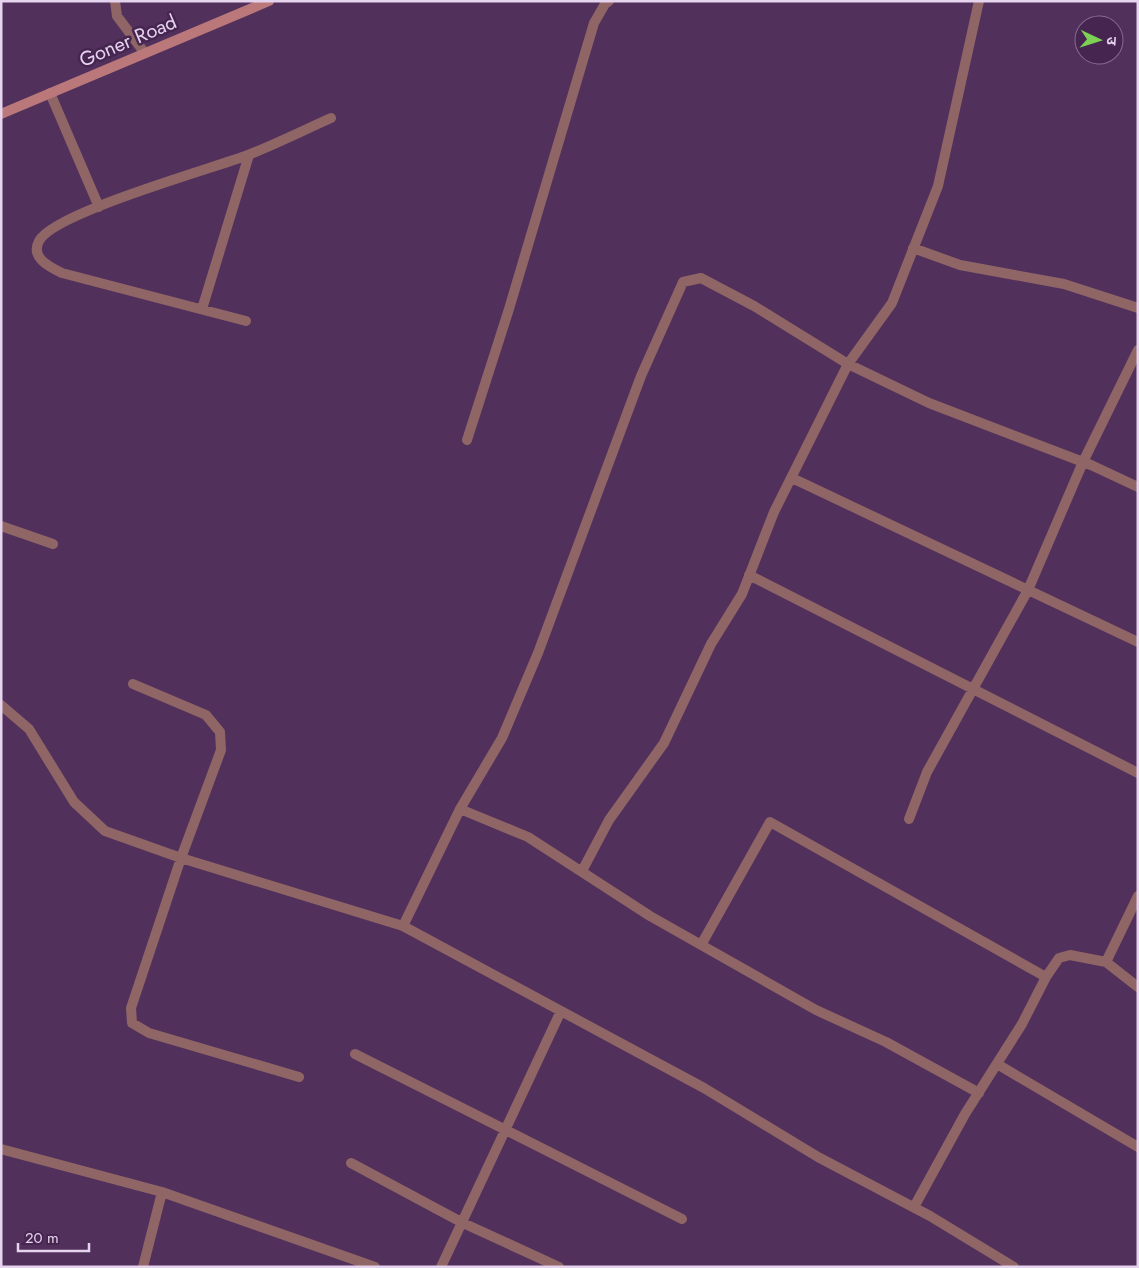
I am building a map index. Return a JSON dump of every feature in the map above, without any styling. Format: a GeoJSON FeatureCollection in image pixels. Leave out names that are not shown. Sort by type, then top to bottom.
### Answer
{"type":"FeatureCollection","features":[{"type":"Feature","properties":{"kind":"street"},"geometry":{"type":"LineString","coordinates":[[115,1],[117,16],[144,52]]}},
{"type":"Feature","properties":{"kind":"street","name":"Goner Road"},"geometry":{"type":"LineString","coordinates":[[1,114],[144,52],[269,1]]}},
{"type":"Feature","properties":{"kind":"street"},"geometry":{"type":"LineString","coordinates":[[467,440],[509,309],[594,23],[609,1]]}},
{"type":"Feature","properties":{"kind":"street"},"geometry":{"type":"LineString","coordinates":[[582,871],[609,820],[664,743],[711,644],[742,594],[774,512],[848,364],[892,304],[938,186],[979,1]]}},
{"type":"Feature","properties":{"kind":"street"},"geometry":{"type":"LineString","coordinates":[[50,93],[99,207]]}},
{"type":"Feature","properties":{"kind":"street"},"geometry":{"type":"LineString","coordinates":[[246,321],[62,273],[42,262],[37,250],[38,243],[44,234],[59,224],[99,207],[249,155],[331,118]]}},
{"type":"Feature","properties":{"kind":"street"},"geometry":{"type":"LineString","coordinates":[[202,309],[249,155]]}},
{"type":"Feature","properties":{"kind":"street"},"geometry":{"type":"LineString","coordinates":[[914,248],[960,265],[1064,284],[1138,308]]}},
{"type":"Feature","properties":{"kind":"street"},"geometry":{"type":"LineString","coordinates":[[403,926],[460,809],[502,738],[538,653],[641,376],[683,282],[701,278],[754,306],[848,364],[929,403],[1084,462],[1138,487]]}},
{"type":"Feature","properties":{"kind":"street"},"geometry":{"type":"LineString","coordinates":[[910,819],[927,772],[1028,590],[1084,462],[1138,350]]}},
{"type":"Feature","properties":{"kind":"street"},"geometry":{"type":"LineString","coordinates":[[792,478],[1138,642]]}},
{"type":"Feature","properties":{"kind":"street"},"geometry":{"type":"LineString","coordinates":[[1,526],[53,544]]}},
{"type":"Feature","properties":{"kind":"street"},"geometry":{"type":"LineString","coordinates":[[749,575],[1138,773]]}},
{"type":"Feature","properties":{"kind":"street"},"geometry":{"type":"LineString","coordinates":[[133,684],[206,715],[220,732],[221,750],[181,858],[131,1008],[132,1023],[149,1033],[299,1077]]}},
{"type":"Feature","properties":{"kind":"street"},"geometry":{"type":"LineString","coordinates":[[1,705],[29,729],[74,802],[105,832],[181,858],[403,926],[560,1013],[704,1088],[818,1157],[914,1208],[1014,1267]]}},
{"type":"Feature","properties":{"kind":"street"},"geometry":{"type":"LineString","coordinates":[[460,809],[528,837],[650,916],[816,1010],[886,1042],[979,1093]]}},
{"type":"Feature","properties":{"kind":"street"},"geometry":{"type":"LineString","coordinates":[[702,945],[770,822],[1046,977]]}},
{"type":"Feature","properties":{"kind":"street"},"geometry":{"type":"LineString","coordinates":[[1106,962],[1138,896]]}},
{"type":"Feature","properties":{"kind":"street"},"geometry":{"type":"LineString","coordinates":[[914,1208],[979,1093],[1022,1024],[1046,977],[1059,958],[1070,955],[1106,962],[1138,987]]}},
{"type":"Feature","properties":{"kind":"street"},"geometry":{"type":"LineString","coordinates":[[441,1267],[560,1013]]}},
{"type":"Feature","properties":{"kind":"street"},"geometry":{"type":"LineString","coordinates":[[355,1054],[682,1219]]}},
{"type":"Feature","properties":{"kind":"street"},"geometry":{"type":"LineString","coordinates":[[997,1064],[1138,1147]]}},
{"type":"Feature","properties":{"kind":"street"},"geometry":{"type":"LineString","coordinates":[[1,1149],[162,1192],[375,1267]]}},
{"type":"Feature","properties":{"kind":"street"},"geometry":{"type":"LineString","coordinates":[[351,1163],[463,1223],[559,1267]]}},
{"type":"Feature","properties":{"kind":"street"},"geometry":{"type":"LineString","coordinates":[[143,1267],[162,1192]]}}]}
